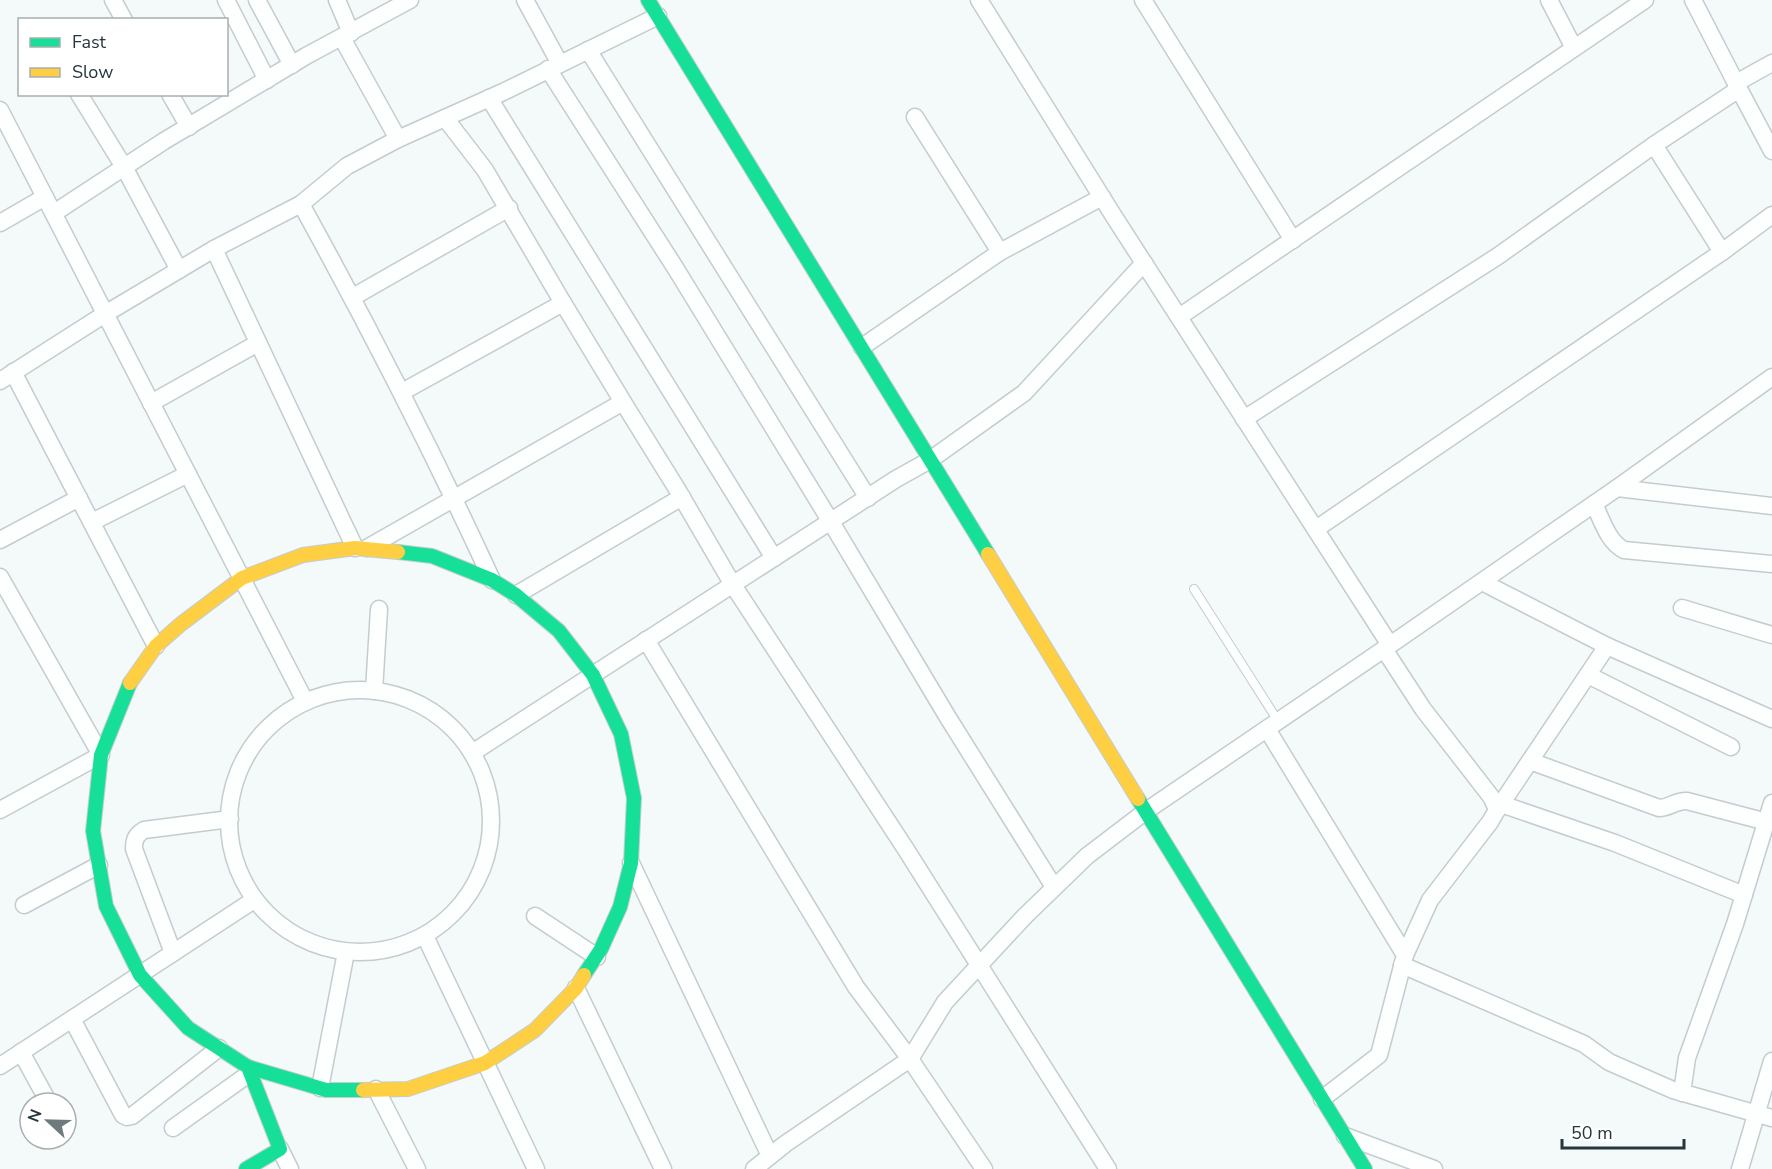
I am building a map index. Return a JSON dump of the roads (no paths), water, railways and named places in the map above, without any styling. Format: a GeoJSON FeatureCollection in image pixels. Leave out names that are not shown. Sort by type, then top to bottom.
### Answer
{"type":"FeatureCollection","features":[{"type":"Feature","properties":{"kind":"street"},"geometry":{"type":"LineString","coordinates":[[112,0],[123,18]]}},
{"type":"Feature","properties":{"kind":"street"},"geometry":{"type":"LineString","coordinates":[[226,0],[267,80]]}},
{"type":"Feature","properties":{"kind":"street"},"geometry":{"type":"LineString","coordinates":[[257,0],[292,65]]}},
{"type":"Feature","properties":{"kind":"street"},"geometry":{"type":"LineString","coordinates":[[337,0],[346,36],[398,139]]}},
{"type":"Feature","properties":{"kind":"street"},"geometry":{"type":"LineString","coordinates":[[54,213],[124,167],[292,65],[410,0]]}},
{"type":"Feature","properties":{"kind":"street"},"geometry":{"type":"LineString","coordinates":[[525,0],[554,66],[947,716],[1054,887]]}},
{"type":"Feature","properties":{"kind":"street"},"geometry":{"type":"LineString","coordinates":[[648,0],[1365,1169]]}},
{"type":"Feature","properties":{"kind":"street"},"geometry":{"type":"LineString","coordinates":[[979,0],[1102,197],[1316,530],[1423,709],[1499,807],[1615,843],[1744,895]]}},
{"type":"Feature","properties":{"kind":"street"},"geometry":{"type":"LineString","coordinates":[[1143,0],[1293,240]]}},
{"type":"Feature","properties":{"kind":"street"},"geometry":{"type":"LineString","coordinates":[[1549,0],[1574,48]]}},
{"type":"Feature","properties":{"kind":"street"},"geometry":{"type":"LineString","coordinates":[[1179,317],[1646,0]]}},
{"type":"Feature","properties":{"kind":"street"},"geometry":{"type":"LineString","coordinates":[[1693,0],[1772,151]]}},
{"type":"Feature","properties":{"kind":"street"},"geometry":{"type":"LineString","coordinates":[[156,646],[79,498],[7,377],[105,314],[214,249],[301,204],[347,166],[398,139],[489,98],[658,16]]}},
{"type":"Feature","properties":{"kind":"street"},"geometry":{"type":"LineString","coordinates":[[588,50],[868,498]]}},
{"type":"Feature","properties":{"kind":"street"},"geometry":{"type":"LineString","coordinates":[[1244,419],[1498,256],[1772,63]]}},
{"type":"Feature","properties":{"kind":"street"},"geometry":{"type":"LineString","coordinates":[[80,96],[124,167],[179,270]]}},
{"type":"Feature","properties":{"kind":"street"},"geometry":{"type":"LineString","coordinates":[[171,96],[189,127]]}},
{"type":"Feature","properties":{"kind":"street"},"geometry":{"type":"LineString","coordinates":[[489,98],[774,558]]}},
{"type":"Feature","properties":{"kind":"street"},"geometry":{"type":"LineString","coordinates":[[0,110],[305,701]]}},
{"type":"Feature","properties":{"kind":"street"},"geometry":{"type":"LineString","coordinates":[[915,117],[1000,252]]}},
{"type":"Feature","properties":{"kind":"street"},"geometry":{"type":"LineString","coordinates":[[444,118],[485,170],[509,208],[542,270],[682,496],[733,585],[980,964],[1108,1169]]}},
{"type":"Feature","properties":{"kind":"street"},"geometry":{"type":"LineString","coordinates":[[1654,145],[1722,252]]}},
{"type":"Feature","properties":{"kind":"street"},"geometry":{"type":"LineString","coordinates":[[0,223],[45,197]]}},
{"type":"Feature","properties":{"kind":"street"},"geometry":{"type":"LineString","coordinates":[[862,347],[1000,252],[1102,197]]}},
{"type":"Feature","properties":{"kind":"street"},"geometry":{"type":"LineString","coordinates":[[301,204],[402,392],[492,580]]}},
{"type":"Feature","properties":{"kind":"street"},"geometry":{"type":"LineString","coordinates":[[352,297],[509,208]]}},
{"type":"Feature","properties":{"kind":"street"},"geometry":{"type":"LineString","coordinates":[[1316,530],[1722,252],[1772,215]]}},
{"type":"Feature","properties":{"kind":"street"},"geometry":{"type":"LineString","coordinates":[[214,249],[258,343],[361,548]]}},
{"type":"Feature","properties":{"kind":"street"},"geometry":{"type":"LineString","coordinates":[[472,753],[930,459],[1024,393],[1144,263]]}},
{"type":"Feature","properties":{"kind":"street"},"geometry":{"type":"LineString","coordinates":[[402,392],[563,303]]}},
{"type":"Feature","properties":{"kind":"street"},"geometry":{"type":"LineString","coordinates":[[151,403],[258,343]]}},
{"type":"Feature","properties":{"kind":"street"},"geometry":{"type":"LineString","coordinates":[[754,1169],[910,1059],[945,1002],[1025,916],[1086,856],[1146,811],[1482,582],[1772,377]]}},
{"type":"Feature","properties":{"kind":"street"},"geometry":{"type":"LineString","coordinates":[[361,548],[623,402]]}},
{"type":"Feature","properties":{"kind":"street"},"geometry":{"type":"LineString","coordinates":[[92,522],[188,474]]}},
{"type":"Feature","properties":{"kind":"street"},"geometry":{"type":"LineString","coordinates":[[1617,488],[1772,506]]}},
{"type":"Feature","properties":{"kind":"street"},"geometry":{"type":"LineString","coordinates":[[516,595],[682,496]]}},
{"type":"Feature","properties":{"kind":"street"},"geometry":{"type":"LineString","coordinates":[[0,540],[79,498]]}},
{"type":"Feature","properties":{"kind":"street"},"geometry":{"type":"LineString","coordinates":[[1594,504],[1612,540],[1616,546],[1624,550],[1772,564]]}},
{"type":"Feature","properties":{"kind":"street"},"geometry":{"type":"LineString","coordinates":[[361,548],[432,556],[492,580],[516,595],[558,631],[593,675],[621,734],[634,798],[631,863],[620,907],[597,957],[576,988],[535,1030],[485,1063],[408,1089],[320,1088],[249,1070],[188,1028],[140,975],[106,906],[93,831],[101,755],[130,683],[156,646],[242,578],[303,555],[361,548]]}},
{"type":"Feature","properties":{"kind":"street"},"geometry":{"type":"LineString","coordinates":[[0,577],[101,755]]}},
{"type":"Feature","properties":{"kind":"street"},"geometry":{"type":"LineString","coordinates":[[1482,582],[1607,646],[1772,719]]}},
{"type":"Feature","properties":{"kind":"street"},"geometry":{"type":"LineString","coordinates":[[1682,608],[1772,635]]}},
{"type":"Feature","properties":{"kind":"street"},"geometry":{"type":"LineString","coordinates":[[374,691],[379,609]]}},
{"type":"Feature","properties":{"kind":"street"},"geometry":{"type":"LineString","coordinates":[[646,640],[856,987],[910,1059],[984,1169]]}},
{"type":"Feature","properties":{"kind":"street"},"geometry":{"type":"LineString","coordinates":[[1322,1099],[1379,1055],[1404,960],[1430,900],[1490,822],[1607,646]]}},
{"type":"Feature","properties":{"kind":"street"},"geometry":{"type":"LineString","coordinates":[[1588,675],[1731,747]]}},
{"type":"Feature","properties":{"kind":"street"},"geometry":{"type":"LineString","coordinates":[[342,691],[374,691],[416,702],[448,723],[472,753],[488,791],[490,833],[480,874],[457,909],[425,936],[389,950],[346,952],[314,945],[281,927],[254,900],[236,866],[229,828],[233,789],[248,753],[273,723],[305,701],[342,691]]}},
{"type":"Feature","properties":{"kind":"street"},"geometry":{"type":"LineString","coordinates":[[1273,725],[1404,960],[1584,1044],[1609,1062],[1682,1093],[1764,1115]]}},
{"type":"Feature","properties":{"kind":"street"},"geometry":{"type":"LineString","coordinates":[[0,810],[101,755]]}},
{"type":"Feature","properties":{"kind":"street"},"geometry":{"type":"LineString","coordinates":[[1530,760],[1659,808],[1666,808],[1683,801],[1767,822]]}},
{"type":"Feature","properties":{"kind":"street"},"geometry":{"type":"LineString","coordinates":[[1682,1093],[1687,1058],[1744,895],[1772,803]]}},
{"type":"Feature","properties":{"kind":"street"},"geometry":{"type":"LineString","coordinates":[[173,953],[134,849],[134,840],[137,834],[144,830],[230,819]]}},
{"type":"Feature","properties":{"kind":"street"},"geometry":{"type":"LineString","coordinates":[[631,863],[770,1156]]}},
{"type":"Feature","properties":{"kind":"street"},"geometry":{"type":"LineString","coordinates":[[24,905],[99,865]]}},
{"type":"Feature","properties":{"kind":"street"},"geometry":{"type":"LineString","coordinates":[[0,1066],[254,900]]}},
{"type":"Feature","properties":{"kind":"street"},"geometry":{"type":"LineString","coordinates":[[535,916],[597,957]]}},
{"type":"Feature","properties":{"kind":"street"},"geometry":{"type":"LineString","coordinates":[[425,936],[536,1169]]}},
{"type":"Feature","properties":{"kind":"street"},"geometry":{"type":"LineString","coordinates":[[320,1088],[346,952]]}},
{"type":"Feature","properties":{"kind":"street"},"geometry":{"type":"LineString","coordinates":[[576,988],[663,1169]]}},
{"type":"Feature","properties":{"kind":"street"},"geometry":{"type":"LineString","coordinates":[[72,1019],[123,1115],[127,1117],[132,1116],[219,1048]]}},
{"type":"Feature","properties":{"kind":"street"},"geometry":{"type":"LineString","coordinates":[[21,1052],[42,1091]]}},
{"type":"Feature","properties":{"kind":"street"},"geometry":{"type":"LineString","coordinates":[[1740,1169],[1764,1115],[1772,1061]]}},
{"type":"Feature","properties":{"kind":"street"},"geometry":{"type":"LineString","coordinates":[[172,1128],[249,1070]]}},
{"type":"Feature","properties":{"kind":"street"},"geometry":{"type":"LineString","coordinates":[[249,1070],[290,1169]]}},
{"type":"Feature","properties":{"kind":"street"},"geometry":{"type":"LineString","coordinates":[[376,1089],[417,1169]]}},
{"type":"Feature","properties":{"kind":"street"},"geometry":{"type":"LineString","coordinates":[[1345,1136],[1434,1169]]}},
{"type":"Feature","properties":{"kind":"street"},"geometry":{"type":"LineString","coordinates":[[246,1169],[280,1149]]}},
{"type":"Feature","properties":{"kind":"lane"},"geometry":{"type":"LineString","coordinates":[[1194,589],[1273,725]]}}]}
